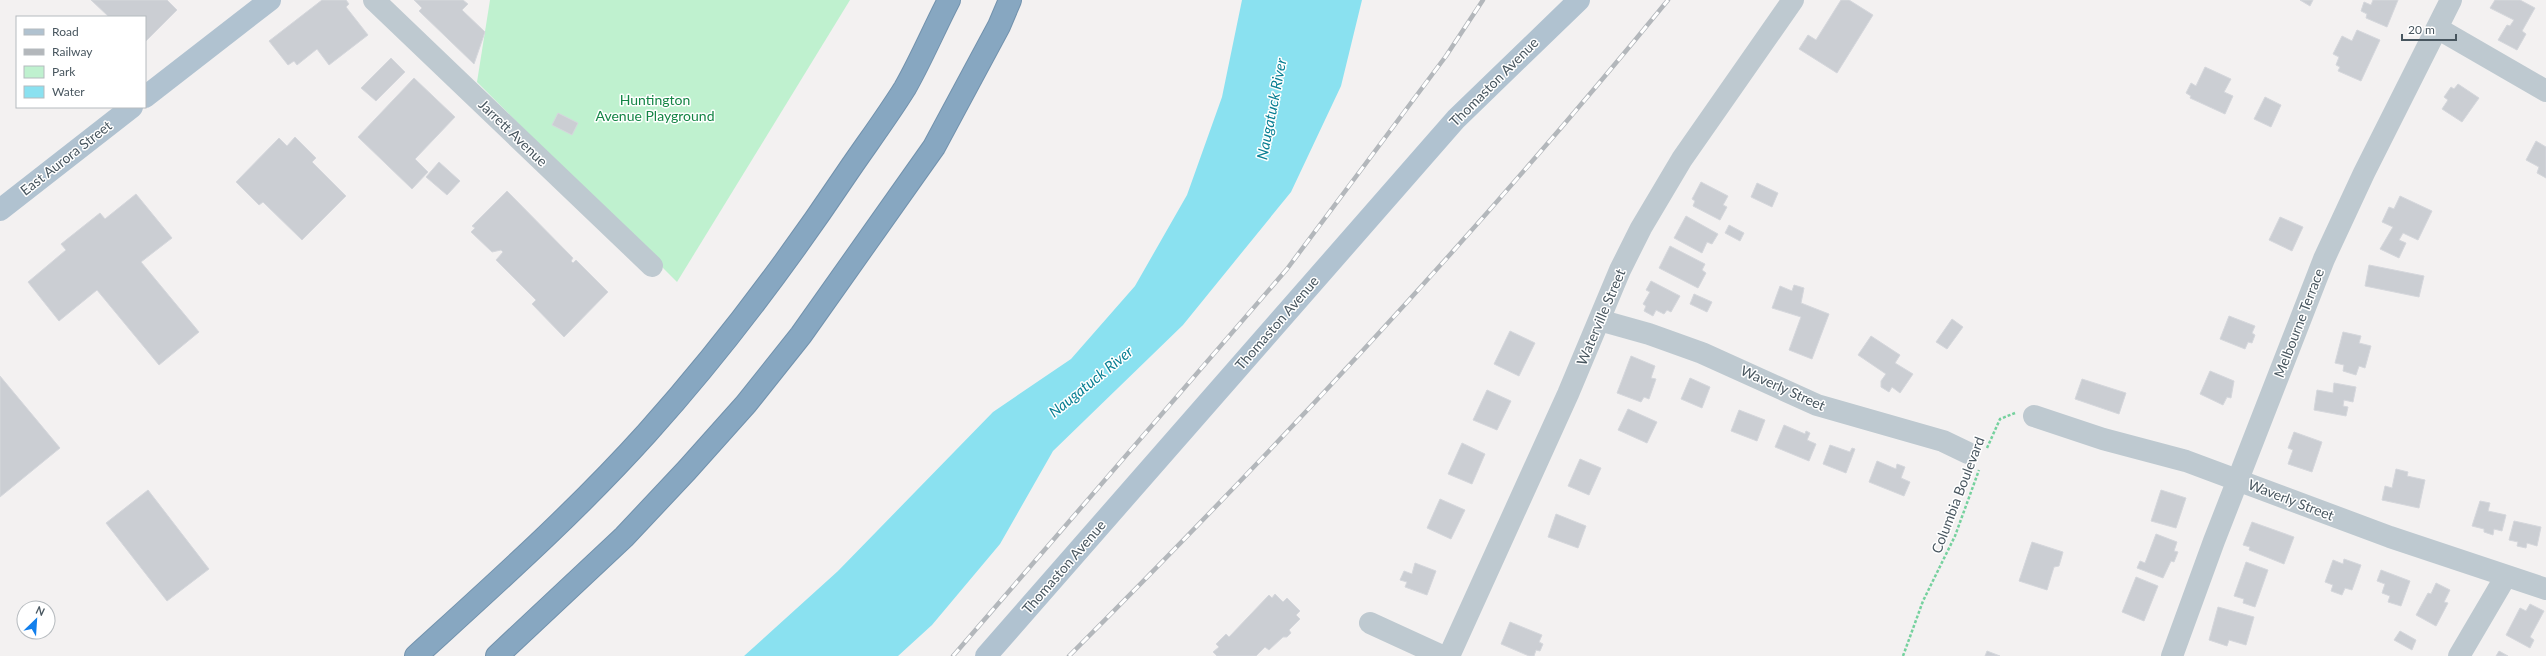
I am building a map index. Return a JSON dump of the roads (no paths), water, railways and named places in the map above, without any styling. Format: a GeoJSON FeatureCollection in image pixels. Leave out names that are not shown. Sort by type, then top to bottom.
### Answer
{"type":"FeatureCollection","features":[{"type":"Feature","properties":{"kind":"highway"},"geometry":{"type":"LineString","coordinates":[[810,227],[893,81],[932,0]]}},
{"type":"Feature","properties":{"kind":"highway"},"geometry":{"type":"LineString","coordinates":[[416,656],[533,550],[646,434],[730,335],[810,227],[905,88],[949,0]]}},
{"type":"Feature","properties":{"kind":"highway"},"geometry":{"type":"LineString","coordinates":[[497,656],[586,574],[676,482],[746,404],[801,335],[934,147],[999,26],[1010,0]]}},
{"type":"Feature","properties":{"kind":"main road"},"geometry":{"type":"LineString","coordinates":[[146,96],[270,0]]}},
{"type":"Feature","properties":{"kind":"main road","name":"Thomaston Avenue"},"geometry":{"type":"LineString","coordinates":[[986,656],[1456,119],[1579,0]]}},
{"type":"Feature","properties":{"kind":"main road","name":"East Aurora Street"},"geometry":{"type":"LineString","coordinates":[[0,210],[131,108]]}},
{"type":"Feature","properties":{"kind":"street","name":"Jarrett Avenue"},"geometry":{"type":"LineString","coordinates":[[374,0],[652,266]]}},
{"type":"Feature","properties":{"kind":"street","name":"Waterville Street"},"geometry":{"type":"LineString","coordinates":[[1449,656],[1568,394],[1629,250],[1667,183],[1793,0]]}},
{"type":"Feature","properties":{"kind":"street","name":"Melbourne Terrace"},"geometry":{"type":"LineString","coordinates":[[2172,656],[2324,259],[2364,174],[2451,0]]}},
{"type":"Feature","properties":{"kind":"street"},"geometry":{"type":"LineString","coordinates":[[2437,28],[2546,91]]}},
{"type":"Feature","properties":{"kind":"street","name":"Waverly Street"},"geometry":{"type":"LineString","coordinates":[[1599,320],[1649,334],[1702,353],[1817,405],[1936,439],[1978,456]]}},
{"type":"Feature","properties":{"kind":"street","name":"Waverly Street"},"geometry":{"type":"LineString","coordinates":[[2034,416],[2103,439],[2186,461],[2384,534],[2546,589]]}},
{"type":"Feature","properties":{"kind":"street"},"geometry":{"type":"LineString","coordinates":[[2459,656],[2506,576]]}},
{"type":"Feature","properties":{"kind":"street"},"geometry":{"type":"LineString","coordinates":[[1370,623],[1442,656]]}},
{"type":"Feature","properties":{"kind":"water","name":"Naugatuck River"},"geometry":{"type":"Polygon","coordinates":[[[1242,0],[1362,0],[1341,86],[1291,192],[1183,325],[1053,451],[1000,544],[932,625],[898,656],[744,656],[838,571],[993,412],[1071,359],[1135,286],[1187,195],[1222,97],[1242,0]]]}},
{"type":"Feature","properties":{"kind":"railway"},"geometry":{"type":"LineString","coordinates":[[953,656],[1287,269],[1446,56],[1483,0]]}},
{"type":"Feature","properties":{"kind":"railway"},"geometry":{"type":"LineString","coordinates":[[1069,656],[1224,498],[1377,336],[1525,170],[1668,0]]}},
{"type":"Feature","properties":{"kind":"park label","name":"Huntington Avenue Playground"},"geometry":{"type":"Point","coordinates":[655,108]}}]}
